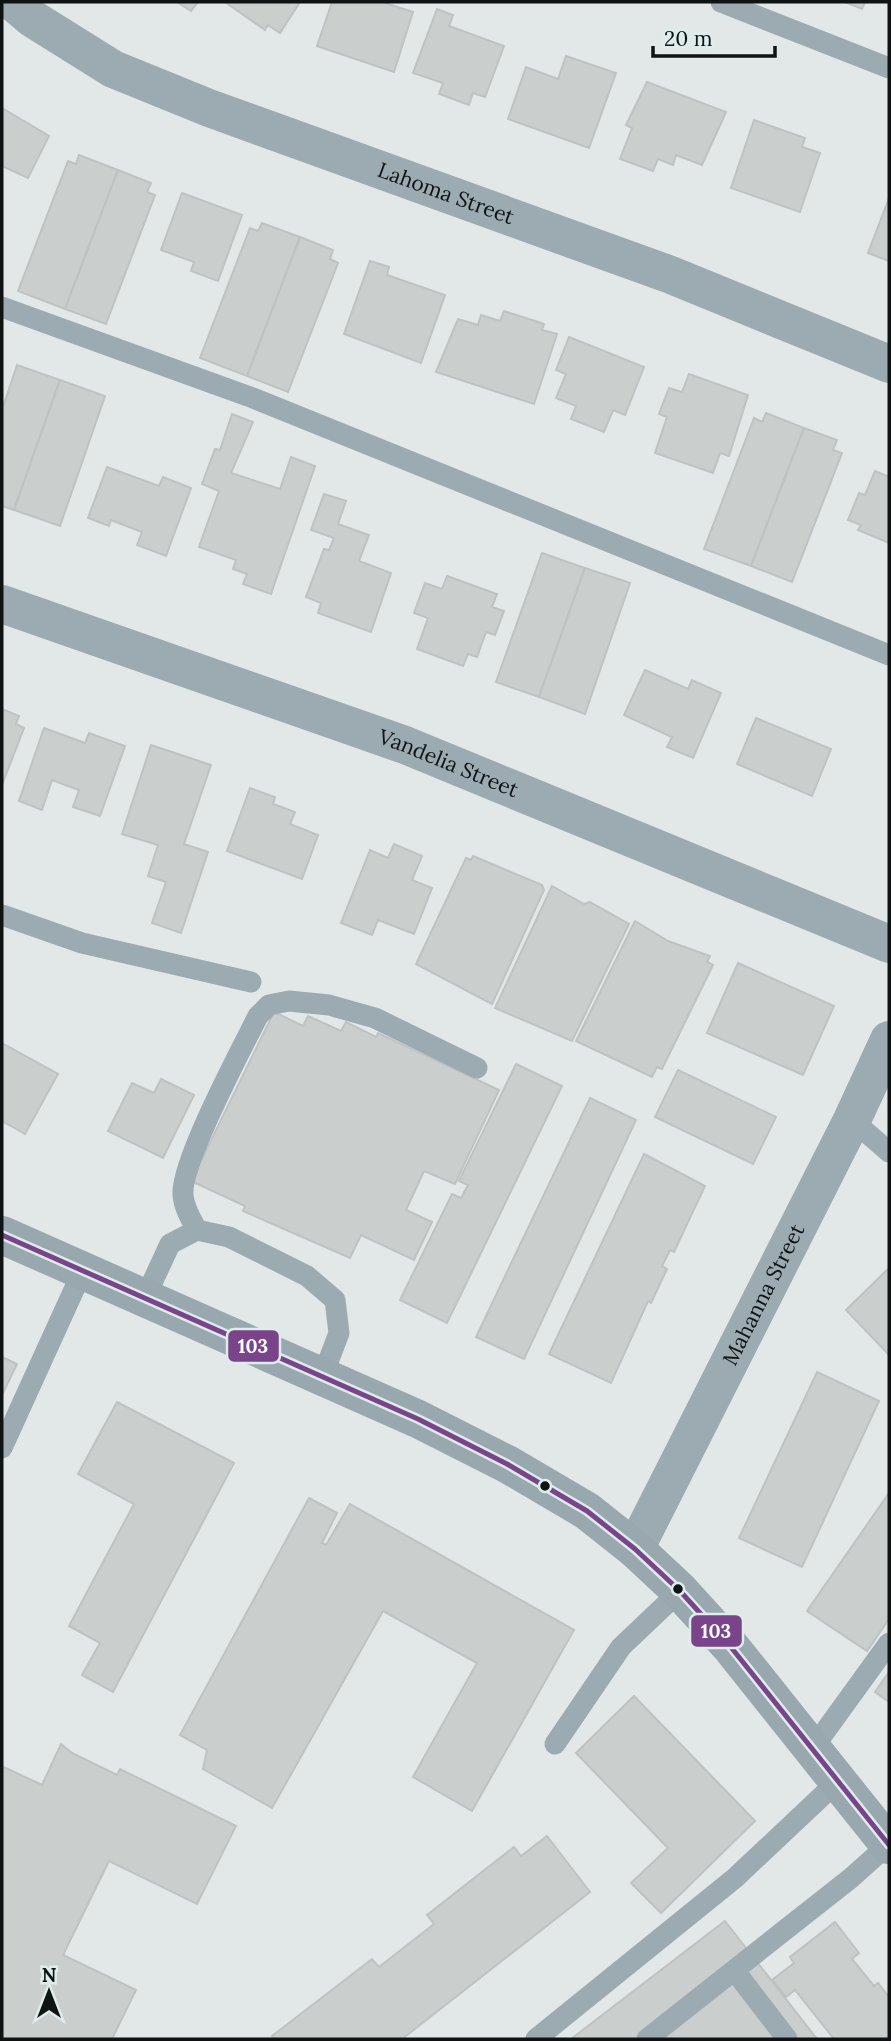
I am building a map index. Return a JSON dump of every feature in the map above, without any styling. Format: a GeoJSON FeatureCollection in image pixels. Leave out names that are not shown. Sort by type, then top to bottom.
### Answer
{"type":"FeatureCollection","features":[{"type":"Feature","properties":{"kind":"main road"},"geometry":{"type":"LineString","coordinates":[[2,1236],[323,1375],[507,1464],[587,1511],[635,1549],[680,1591],[730,1646],[889,1845]]}},
{"type":"Feature","properties":{"kind":"street","name":"Lahoma Street"},"geometry":{"type":"LineString","coordinates":[[13,2],[33,19],[113,69],[209,108],[671,275],[889,364]]}},
{"type":"Feature","properties":{"kind":"street","name":"Vandelia Street"},"geometry":{"type":"LineString","coordinates":[[2,604],[405,745],[889,944]]}},
{"type":"Feature","properties":{"kind":"street","name":"Mahanna Street"},"geometry":{"type":"LineString","coordinates":[[635,1549],[852,1120],[884,1067]]}},
{"type":"Feature","properties":{"kind":"lane"},"geometry":{"type":"LineString","coordinates":[[721,2],[889,68]]}},
{"type":"Feature","properties":{"kind":"lane"},"geometry":{"type":"LineString","coordinates":[[2,307],[253,398],[889,655]]}},
{"type":"Feature","properties":{"kind":"lane"},"geometry":{"type":"LineString","coordinates":[[2,915],[82,943],[251,982]]}},
{"type":"Feature","properties":{"kind":"lane"},"geometry":{"type":"LineString","coordinates":[[197,1230],[186,1210],[182,1193],[193,1152],[258,1016],[269,1005],[289,1001],[329,1005],[363,1015],[477,1068]]}},
{"type":"Feature","properties":{"kind":"lane"},"geometry":{"type":"LineString","coordinates":[[852,1120],[889,1152]]}},
{"type":"Feature","properties":{"kind":"lane"},"geometry":{"type":"LineString","coordinates":[[145,1298],[170,1244],[197,1230],[229,1237],[307,1276],[335,1300],[339,1334],[323,1375]]}},
{"type":"Feature","properties":{"kind":"lane"},"geometry":{"type":"LineString","coordinates":[[2,1448],[83,1270]]}},
{"type":"Feature","properties":{"kind":"lane"},"geometry":{"type":"LineString","coordinates":[[555,1744],[621,1647],[680,1591]]}},
{"type":"Feature","properties":{"kind":"lane"},"geometry":{"type":"LineString","coordinates":[[813,1748],[889,1643]]}},
{"type":"Feature","properties":{"kind":"lane"},"geometry":{"type":"LineString","coordinates":[[536,2039],[735,1878],[839,1780]]}},
{"type":"Feature","properties":{"kind":"lane"},"geometry":{"type":"LineString","coordinates":[[648,2039],[889,1845]]}},
{"type":"Feature","properties":{"kind":"lane"},"geometry":{"type":"LineString","coordinates":[[735,1971],[787,2039]]}},
{"type":"Feature","properties":{"kind":"building"},"geometry":{"type":"Polygon","coordinates":[[[177,2],[198,2],[191,11],[177,2]]]}},
{"type":"Feature","properties":{"kind":"building"},"geometry":{"type":"Polygon","coordinates":[[[225,2],[300,2],[280,33],[268,25],[265,30],[225,2]]]}},
{"type":"Feature","properties":{"kind":"building"},"geometry":{"type":"Polygon","coordinates":[[[332,2],[382,2],[413,12],[394,72],[317,46],[332,2]]]}},
{"type":"Feature","properties":{"kind":"building"},"geometry":{"type":"Polygon","coordinates":[[[845,2],[865,2],[862,9],[845,2]]]}},
{"type":"Feature","properties":{"kind":"building"},"geometry":{"type":"Polygon","coordinates":[[[437,9],[453,15],[449,26],[504,46],[485,97],[473,93],[469,105],[439,94],[443,83],[413,73],[437,9]]]}},
{"type":"Feature","properties":{"kind":"building"},"geometry":{"type":"Polygon","coordinates":[[[566,56],[616,73],[589,148],[508,119],[526,67],[558,79],[566,56]]]}},
{"type":"Feature","properties":{"kind":"building"},"geometry":{"type":"Polygon","coordinates":[[[647,82],[726,112],[702,165],[676,155],[673,165],[658,159],[653,171],[620,159],[632,128],[626,125],[647,82]]]}},
{"type":"Feature","properties":{"kind":"building"},"geometry":{"type":"Polygon","coordinates":[[[2,108],[49,136],[28,178],[2,166],[2,108]]]}},
{"type":"Feature","properties":{"kind":"building"},"geometry":{"type":"Polygon","coordinates":[[[754,120],[805,138],[802,147],[820,153],[800,212],[731,188],[754,120]]]}},
{"type":"Feature","properties":{"kind":"building"},"geometry":{"type":"Polygon","coordinates":[[[79,155],[118,170],[65,309],[18,291],[68,161],[76,164],[79,155]]]}},
{"type":"Feature","properties":{"kind":"building"},"geometry":{"type":"Polygon","coordinates":[[[118,170],[151,183],[147,192],[155,195],[106,324],[65,309],[118,170]]]}},
{"type":"Feature","properties":{"kind":"building"},"geometry":{"type":"Polygon","coordinates":[[[182,193],[242,215],[218,281],[191,271],[194,262],[161,250],[182,193]]]}},
{"type":"Feature","properties":{"kind":"building"},"geometry":{"type":"Polygon","coordinates":[[[889,198],[889,261],[868,253],[889,198]]]}},
{"type":"Feature","properties":{"kind":"building"},"geometry":{"type":"Polygon","coordinates":[[[262,223],[300,237],[247,376],[200,358],[250,228],[258,231],[262,223]]]}},
{"type":"Feature","properties":{"kind":"building"},"geometry":{"type":"Polygon","coordinates":[[[300,237],[333,250],[330,259],[338,263],[288,392],[247,376],[300,237]]]}},
{"type":"Feature","properties":{"kind":"building"},"geometry":{"type":"Polygon","coordinates":[[[370,261],[389,267],[387,275],[445,295],[421,363],[344,334],[370,261]]]}},
{"type":"Feature","properties":{"kind":"building"},"geometry":{"type":"Polygon","coordinates":[[[504,311],[544,324],[542,330],[557,334],[534,404],[436,372],[458,319],[478,325],[481,315],[500,321],[504,311]]]}},
{"type":"Feature","properties":{"kind":"building"},"geometry":{"type":"Polygon","coordinates":[[[569,337],[644,367],[625,415],[613,410],[604,432],[571,419],[576,406],[556,398],[566,374],[556,370],[569,337]]]}},
{"type":"Feature","properties":{"kind":"building"},"geometry":{"type":"Polygon","coordinates":[[[17,365],[60,380],[14,510],[2,506],[2,410],[17,365]]]}},
{"type":"Feature","properties":{"kind":"building"},"geometry":{"type":"Polygon","coordinates":[[[689,374],[748,395],[729,456],[720,453],[713,473],[655,453],[667,417],[659,414],[669,388],[682,392],[689,374]]]}},
{"type":"Feature","properties":{"kind":"building"},"geometry":{"type":"Polygon","coordinates":[[[60,380],[105,396],[60,526],[14,510],[60,380]]]}},
{"type":"Feature","properties":{"kind":"building"},"geometry":{"type":"Polygon","coordinates":[[[766,413],[804,428],[751,566],[704,549],[754,418],[762,422],[766,413]]]}},
{"type":"Feature","properties":{"kind":"building"},"geometry":{"type":"Polygon","coordinates":[[[232,414],[253,422],[231,473],[280,489],[291,457],[315,466],[271,594],[243,584],[247,574],[233,569],[236,560],[199,547],[219,491],[202,484],[215,449],[220,450],[232,414]]]}},
{"type":"Feature","properties":{"kind":"building"},"geometry":{"type":"Polygon","coordinates":[[[804,428],[837,440],[833,450],[842,453],[792,582],[751,566],[804,428]]]}},
{"type":"Feature","properties":{"kind":"building"},"geometry":{"type":"Polygon","coordinates":[[[107,467],[159,486],[163,477],[191,488],[166,556],[137,545],[142,532],[111,520],[109,526],[88,518],[107,467]]]}},
{"type":"Feature","properties":{"kind":"building"},"geometry":{"type":"Polygon","coordinates":[[[875,471],[889,477],[889,543],[858,530],[861,525],[848,520],[859,493],[865,495],[875,471]]]}},
{"type":"Feature","properties":{"kind":"building"},"geometry":{"type":"Polygon","coordinates":[[[324,494],[346,501],[338,524],[369,535],[359,561],[391,573],[371,632],[318,613],[321,603],[306,597],[324,549],[329,550],[334,538],[311,530],[324,494]]]}},
{"type":"Feature","properties":{"kind":"building"},"geometry":{"type":"Polygon","coordinates":[[[542,553],[585,568],[539,697],[496,682],[542,553]]]}},
{"type":"Feature","properties":{"kind":"building"},"geometry":{"type":"Polygon","coordinates":[[[585,568],[630,583],[585,714],[539,697],[585,568]]]}},
{"type":"Feature","properties":{"kind":"building"},"geometry":{"type":"Polygon","coordinates":[[[447,576],[497,594],[492,607],[504,611],[495,635],[486,632],[477,657],[468,654],[463,666],[417,649],[428,618],[414,613],[425,583],[442,589],[447,576]]]}},
{"type":"Feature","properties":{"kind":"building"},"geometry":{"type":"Polygon","coordinates":[[[645,670],[688,689],[692,680],[721,693],[693,758],[667,747],[672,737],[624,715],[645,670]]]}},
{"type":"Feature","properties":{"kind":"building"},"geometry":{"type":"Polygon","coordinates":[[[2,709],[19,716],[16,724],[24,728],[2,785],[2,709]]]}},
{"type":"Feature","properties":{"kind":"building"},"geometry":{"type":"Polygon","coordinates":[[[756,718],[831,749],[812,796],[737,764],[756,718]]]}},
{"type":"Feature","properties":{"kind":"building"},"geometry":{"type":"Polygon","coordinates":[[[44,728],[85,743],[89,733],[125,746],[100,816],[73,807],[79,790],[52,780],[42,810],[19,801],[44,728]]]}},
{"type":"Feature","properties":{"kind":"building"},"geometry":{"type":"Polygon","coordinates":[[[151,745],[211,765],[184,844],[208,852],[181,933],[152,923],[166,882],[148,876],[158,845],[122,834],[151,745]]]}},
{"type":"Feature","properties":{"kind":"building"},"geometry":{"type":"Polygon","coordinates":[[[250,788],[275,797],[273,804],[295,812],[290,824],[318,835],[302,879],[227,851],[250,788]]]}},
{"type":"Feature","properties":{"kind":"building"},"geometry":{"type":"Polygon","coordinates":[[[394,844],[422,856],[412,880],[432,888],[414,934],[378,920],[372,935],[341,923],[370,850],[388,858],[394,844]]]}},
{"type":"Feature","properties":{"kind":"building"},"geometry":{"type":"Polygon","coordinates":[[[473,856],[542,885],[544,890],[492,1004],[416,964],[466,858],[471,860],[473,856]]]}},
{"type":"Feature","properties":{"kind":"building"},"geometry":{"type":"Polygon","coordinates":[[[552,886],[584,904],[590,902],[629,924],[572,1041],[495,1008],[552,886]]]}},
{"type":"Feature","properties":{"kind":"building"},"geometry":{"type":"Polygon","coordinates":[[[635,921],[668,941],[710,956],[707,962],[713,965],[662,1069],[657,1067],[652,1077],[576,1041],[635,921]]]}},
{"type":"Feature","properties":{"kind":"building"},"geometry":{"type":"Polygon","coordinates":[[[738,963],[834,1006],[803,1075],[707,1033],[738,963]]]}},
{"type":"Feature","properties":{"kind":"building"},"geometry":{"type":"Polygon","coordinates":[[[274,1012],[303,1026],[308,1016],[341,1031],[346,1022],[376,1037],[378,1033],[499,1090],[455,1184],[424,1171],[406,1210],[432,1222],[414,1260],[361,1235],[350,1258],[243,1211],[245,1206],[191,1181],[274,1012]]]}},
{"type":"Feature","properties":{"kind":"building"},"geometry":{"type":"Polygon","coordinates":[[[2,1043],[58,1074],[25,1134],[2,1121],[2,1043]]]}},
{"type":"Feature","properties":{"kind":"building"},"geometry":{"type":"Polygon","coordinates":[[[516,1064],[562,1086],[447,1323],[400,1300],[452,1194],[461,1198],[468,1185],[459,1181],[516,1064]]]}},
{"type":"Feature","properties":{"kind":"building"},"geometry":{"type":"Polygon","coordinates":[[[678,1070],[776,1117],[753,1164],[655,1117],[678,1070]]]}},
{"type":"Feature","properties":{"kind":"building"},"geometry":{"type":"Polygon","coordinates":[[[161,1079],[194,1095],[163,1158],[108,1131],[132,1083],[154,1093],[161,1079]]]}},
{"type":"Feature","properties":{"kind":"building"},"geometry":{"type":"Polygon","coordinates":[[[590,1098],[636,1120],[524,1359],[476,1337],[590,1098]]]}},
{"type":"Feature","properties":{"kind":"building"},"geometry":{"type":"Polygon","coordinates":[[[644,1154],[705,1186],[674,1252],[670,1250],[662,1266],[667,1269],[651,1303],[648,1301],[611,1383],[549,1354],[644,1154]]]}},
{"type":"Feature","properties":{"kind":"building"},"geometry":{"type":"Polygon","coordinates":[[[889,1268],[889,1355],[846,1310],[889,1268]]]}},
{"type":"Feature","properties":{"kind":"building"},"geometry":{"type":"Polygon","coordinates":[[[2,1357],[17,1364],[2,1395],[2,1357]]]}},
{"type":"Feature","properties":{"kind":"building"},"geometry":{"type":"Polygon","coordinates":[[[817,1372],[879,1401],[802,1567],[739,1538],[817,1372]]]}},
{"type":"Feature","properties":{"kind":"building"},"geometry":{"type":"Polygon","coordinates":[[[117,1402],[234,1463],[113,1692],[82,1675],[100,1643],[69,1626],[134,1504],[78,1474],[117,1402]]]}},
{"type":"Feature","properties":{"kind":"building"},"geometry":{"type":"Polygon","coordinates":[[[889,1493],[889,1619],[867,1651],[807,1611],[889,1493]]]}},
{"type":"Feature","properties":{"kind":"building"},"geometry":{"type":"Polygon","coordinates":[[[309,1498],[337,1513],[322,1543],[326,1545],[350,1504],[574,1630],[472,1811],[413,1777],[477,1663],[383,1611],[272,1808],[203,1769],[207,1750],[180,1735],[309,1498]]]}},
{"type":"Feature","properties":{"kind":"building"},"geometry":{"type":"Polygon","coordinates":[[[889,1672],[889,1702],[875,1692],[889,1672]]]}},
{"type":"Feature","properties":{"kind":"building"},"geometry":{"type":"Polygon","coordinates":[[[634,1696],[755,1821],[661,1913],[631,1883],[668,1848],[576,1753],[634,1696]]]}},
{"type":"Feature","properties":{"kind":"building"},"geometry":{"type":"Polygon","coordinates":[[[61,1744],[72,1753],[117,1775],[120,1769],[236,1826],[197,1904],[109,1861],[63,1955],[136,1990],[112,2039],[2,2039],[2,1772],[4,1767],[42,1785],[61,1744]]]}},
{"type":"Feature","properties":{"kind":"building"},"geometry":{"type":"Polygon","coordinates":[[[547,1836],[590,1892],[402,2039],[275,2039],[272,2036],[372,1959],[379,1967],[434,1924],[427,1915],[514,1847],[521,1856],[547,1836]]]}},
{"type":"Feature","properties":{"kind":"building"},"geometry":{"type":"Polygon","coordinates":[[[725,1921],[817,2039],[571,2039],[725,1921]]]}},
{"type":"Feature","properties":{"kind":"building"},"geometry":{"type":"Polygon","coordinates":[[[835,1922],[859,1953],[852,1959],[874,1986],[878,1983],[889,1997],[889,2039],[834,2039],[795,1990],[786,1997],[772,1980],[794,1963],[790,1957],[835,1922]]]}},
{"type":"Feature","properties":{"kind":"transit line","name":"103"},"geometry":{"type":"LineString","coordinates":[[2,1235],[418,1419],[507,1464],[587,1511],[635,1549],[680,1591],[730,1646],[889,1845]]}}]}
